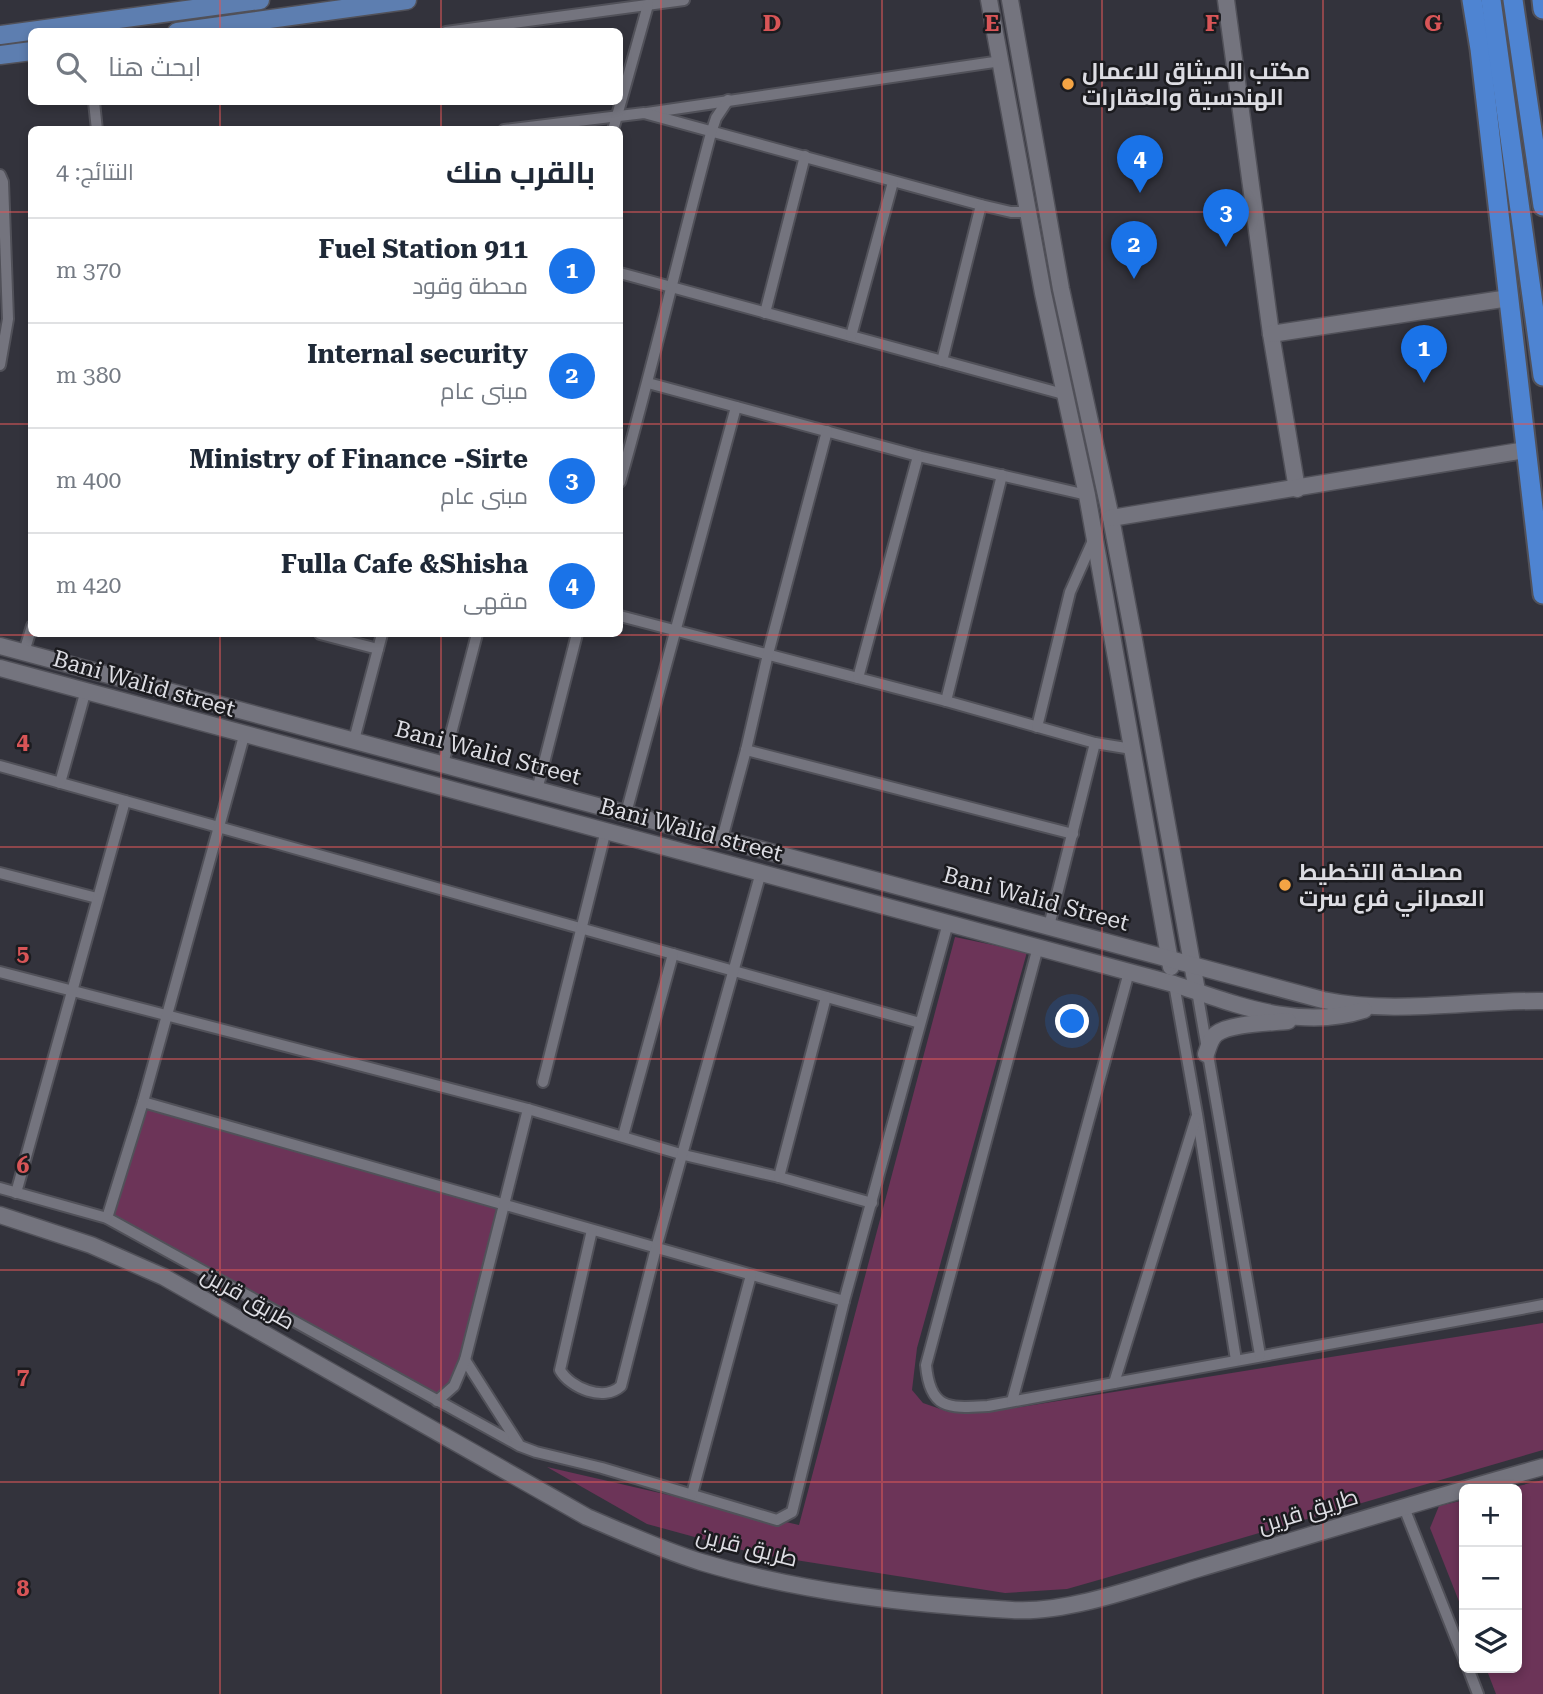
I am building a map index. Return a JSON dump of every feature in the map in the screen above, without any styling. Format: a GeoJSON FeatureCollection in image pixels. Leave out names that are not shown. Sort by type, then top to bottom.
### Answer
{"type":"FeatureCollection","features":[{"type":"Feature","properties":{"kind":"highway"},"geometry":{"type":"LineString","coordinates":[[1472,0],[1480,49],[1543,594]]}},
{"type":"Feature","properties":{"kind":"highway"},"geometry":{"type":"LineString","coordinates":[[1490,0],[1543,376]]}},
{"type":"Feature","properties":{"kind":"highway"},"geometry":{"type":"LineString","coordinates":[[1513,0],[1543,206]]}},
{"type":"Feature","properties":{"kind":"highway"},"geometry":{"type":"LineString","coordinates":[[1542,0],[1543,9]]}},
{"type":"Feature","properties":{"kind":"main road"},"geometry":{"type":"LineString","coordinates":[[52,28],[260,0]]}},
{"type":"Feature","properties":{"kind":"main road"},"geometry":{"type":"LineString","coordinates":[[206,28],[407,0]]}},
{"type":"Feature","properties":{"kind":"main road"},"geometry":{"type":"LineString","coordinates":[[0,35],[28,31]]}},
{"type":"Feature","properties":{"kind":"main road"},"geometry":{"type":"LineString","coordinates":[[0,55],[28,52]]}},
{"type":"Feature","properties":{"kind":"street"},"geometry":{"type":"LineString","coordinates":[[476,28],[684,0]]}},
{"type":"Feature","properties":{"kind":"street"},"geometry":{"type":"LineString","coordinates":[[989,0],[1043,293],[1095,536],[1197,1114],[1236,1360]]}},
{"type":"Feature","properties":{"kind":"street"},"geometry":{"type":"LineString","coordinates":[[1010,0],[1061,289],[1135,640],[1260,1355]]}},
{"type":"Feature","properties":{"kind":"street"},"geometry":{"type":"LineString","coordinates":[[1226,0],[1271,334],[1297,489]]}},
{"type":"Feature","properties":{"kind":"street"},"geometry":{"type":"LineString","coordinates":[[623,92],[648,5]]}},
{"type":"Feature","properties":{"kind":"street"},"geometry":{"type":"LineString","coordinates":[[536,126],[1001,61]]}},
{"type":"Feature","properties":{"kind":"street"},"geometry":{"type":"LineString","coordinates":[[623,471],[711,133],[716,118],[728,100]]}},
{"type":"Feature","properties":{"kind":"street"},"geometry":{"type":"LineString","coordinates":[[94,105],[97,126]]}},
{"type":"Feature","properties":{"kind":"street"},"geometry":{"type":"LineString","coordinates":[[614,126],[619,105]]}},
{"type":"Feature","properties":{"kind":"street"},"geometry":{"type":"LineString","coordinates":[[644,113],[981,205],[1011,212],[1028,212]]}},
{"type":"Feature","properties":{"kind":"street"},"geometry":{"type":"LineString","coordinates":[[765,313],[805,156]]}},
{"type":"Feature","properties":{"kind":"street"},"geometry":{"type":"LineString","coordinates":[[0,175],[4,182],[4,286],[8,319],[0,365]]}},
{"type":"Feature","properties":{"kind":"street"},"geometry":{"type":"LineString","coordinates":[[851,336],[892,182]]}},
{"type":"Feature","properties":{"kind":"street"},"geometry":{"type":"LineString","coordinates":[[942,361],[981,205]]}},
{"type":"Feature","properties":{"kind":"street"},"geometry":{"type":"LineString","coordinates":[[623,274],[1066,395]]}},
{"type":"Feature","properties":{"kind":"street"},"geometry":{"type":"LineString","coordinates":[[1043,293],[1061,289]]}},
{"type":"Feature","properties":{"kind":"street"},"geometry":{"type":"LineString","coordinates":[[1271,334],[1508,298]]}},
{"type":"Feature","properties":{"kind":"street"},"geometry":{"type":"LineString","coordinates":[[648,383],[918,456],[1087,495]]}},
{"type":"Feature","properties":{"kind":"street"},"geometry":{"type":"LineString","coordinates":[[626,813],[736,407]]}},
{"type":"Feature","properties":{"kind":"street"},"geometry":{"type":"LineString","coordinates":[[722,839],[827,431]]}},
{"type":"Feature","properties":{"kind":"street"},"geometry":{"type":"LineString","coordinates":[[1111,517],[1526,450]]}},
{"type":"Feature","properties":{"kind":"street"},"geometry":{"type":"LineString","coordinates":[[858,678],[918,456]]}},
{"type":"Feature","properties":{"kind":"street"},"geometry":{"type":"LineString","coordinates":[[946,701],[1002,475]]}},
{"type":"Feature","properties":{"kind":"street"},"geometry":{"type":"LineString","coordinates":[[1038,727],[1069,592],[1095,536]]}},
{"type":"Feature","properties":{"kind":"street"},"geometry":{"type":"LineString","coordinates":[[623,617],[1095,743],[1132,749]]}},
{"type":"Feature","properties":{"kind":"street"},"geometry":{"type":"LineString","coordinates":[[24,652],[29,637]]}},
{"type":"Feature","properties":{"kind":"street"},"geometry":{"type":"LineString","coordinates":[[332,637],[378,649]]}},
{"type":"Feature","properties":{"kind":"street"},"geometry":{"type":"LineString","coordinates":[[354,740],[381,637]]}},
{"type":"Feature","properties":{"kind":"street"},"geometry":{"type":"LineString","coordinates":[[443,764],[476,637]]}},
{"type":"Feature","properties":{"kind":"street"},"geometry":{"type":"LineString","coordinates":[[537,790],[576,637]]}},
{"type":"Feature","properties":{"kind":"street"},"geometry":{"type":"LineString","coordinates":[[1114,643],[1135,640]]}},
{"type":"Feature","properties":{"kind":"street","name":"Bani Walid Street"},"geometry":{"type":"LineString","coordinates":[[0,646],[1323,1000],[1371,1008]]}},
{"type":"Feature","properties":{"kind":"street","name":"Bani Walid street"},"geometry":{"type":"LineString","coordinates":[[0,668],[244,736],[250,735],[1038,947],[1274,1014],[1304,1019],[1328,1018],[1371,1008]]}},
{"type":"Feature","properties":{"kind":"street"},"geometry":{"type":"LineString","coordinates":[[60,783],[86,690]]}},
{"type":"Feature","properties":{"kind":"street"},"geometry":{"type":"LineString","coordinates":[[107,1218],[143,1102],[244,736]]}},
{"type":"Feature","properties":{"kind":"street"},"geometry":{"type":"LineString","coordinates":[[1049,926],[1095,743]]}},
{"type":"Feature","properties":{"kind":"street"},"geometry":{"type":"LineString","coordinates":[[746,750],[1073,834]]}},
{"type":"Feature","properties":{"kind":"street"},"geometry":{"type":"LineString","coordinates":[[0,766],[920,1023]]}},
{"type":"Feature","properties":{"kind":"street"},"geometry":{"type":"LineString","coordinates":[[16,1193],[125,801]]}},
{"type":"Feature","properties":{"kind":"street"},"geometry":{"type":"LineString","coordinates":[[543,1082],[606,830]]}},
{"type":"Feature","properties":{"kind":"street"},"geometry":{"type":"LineString","coordinates":[[592,1230],[560,1370],[565,1379],[573,1385],[607,1394],[615,1392],[621,1386],[656,1248],[684,1156],[761,872]]}},
{"type":"Feature","properties":{"kind":"street"},"geometry":{"type":"LineString","coordinates":[[0,873],[97,898]]}},
{"type":"Feature","properties":{"kind":"street"},"geometry":{"type":"LineString","coordinates":[[0,1188],[107,1218],[520,1446],[777,1520],[792,1512],[844,1301],[948,923]]}},
{"type":"Feature","properties":{"kind":"street"},"geometry":{"type":"LineString","coordinates":[[1038,947],[926,1365],[930,1390],[944,1404],[954,1408],[988,1406],[1543,1305]]}},
{"type":"Feature","properties":{"kind":"street"},"geometry":{"type":"LineString","coordinates":[[623,1136],[673,954]]}},
{"type":"Feature","properties":{"kind":"street"},"geometry":{"type":"LineString","coordinates":[[0,972],[74,989],[528,1109],[684,1156],[779,1177],[872,1203]]}},
{"type":"Feature","properties":{"kind":"street"},"geometry":{"type":"LineString","coordinates":[[1012,1401],[1129,972]]}},
{"type":"Feature","properties":{"kind":"street"},"geometry":{"type":"LineString","coordinates":[[1518,1000],[1543,992]]}},
{"type":"Feature","properties":{"kind":"street"},"geometry":{"type":"LineString","coordinates":[[779,1177],[826,997]]}},
{"type":"Feature","properties":{"kind":"street"},"geometry":{"type":"LineString","coordinates":[[1371,1008],[1543,1001]]}},
{"type":"Feature","properties":{"kind":"street"},"geometry":{"type":"LineString","coordinates":[[1206,1054],[1216,1034],[1227,1028],[1304,1019]]}},
{"type":"Feature","properties":{"kind":"street"},"geometry":{"type":"LineString","coordinates":[[143,1102],[844,1301]]}},
{"type":"Feature","properties":{"kind":"street"},"geometry":{"type":"LineString","coordinates":[[437,1401],[454,1386],[465,1360],[528,1109]]}},
{"type":"Feature","properties":{"kind":"street"},"geometry":{"type":"LineString","coordinates":[[1114,1383],[1197,1114]]}},
{"type":"Feature","properties":{"kind":"street","name":"طريق قرين"},"geometry":{"type":"LineString","coordinates":[[0,1215],[91,1245],[164,1277],[587,1517],[679,1554],[754,1575],[856,1595],[1027,1611],[1114,1594],[1403,1506],[1543,1467]]}},
{"type":"Feature","properties":{"kind":"street"},"geometry":{"type":"LineString","coordinates":[[692,1494],[751,1275]]}},
{"type":"Feature","properties":{"kind":"street"},"geometry":{"type":"LineString","coordinates":[[465,1360],[520,1446]]}},
{"type":"Feature","properties":{"kind":"street"},"geometry":{"type":"LineString","coordinates":[[1403,1506],[1459,1646]]}},
{"type":"Feature","properties":{"kind":"street"},"geometry":{"type":"LineString","coordinates":[[1470,1673],[1478,1694]]}},
{"type":"Feature","properties":{"kind":"shaded area"},"geometry":{"type":"Polygon","coordinates":[[[955,937],[1027,952],[917,1348],[912,1390],[923,1403],[949,1412],[989,1412],[1543,1323],[1543,1450],[1067,1589],[1005,1593],[757,1554],[647,1524],[547,1467],[799,1525],[955,937]]]}},
{"type":"Feature","properties":{"kind":"shaded area"},"geometry":{"type":"Polygon","coordinates":[[[141,1100],[504,1198],[451,1386],[445,1392],[431,1394],[107,1219],[141,1100]]]}},
{"type":"Feature","properties":{"kind":"shaded area"},"geometry":{"type":"Polygon","coordinates":[[[1543,1480],[1543,1694],[1496,1694],[1488,1673],[1522,1673],[1522,1485],[1543,1480]]]}},
{"type":"Feature","properties":{"kind":"shaded area"},"geometry":{"type":"Polygon","coordinates":[[[1459,1501],[1459,1601],[1430,1528],[1439,1506],[1459,1501]]]}},
{"type":"Feature","properties":{"kind":"place","name":"مكتب الميثاق للاعمال الهندسية والعقارات"},"geometry":{"type":"Point","coordinates":[1068,84]}},
{"type":"Feature","properties":{"kind":"place","name":"Fulla Cafe &Shisha"},"geometry":{"type":"Point","coordinates":[1140,193]}},
{"type":"Feature","properties":{"kind":"place","name":"Ministry of Finance -Sirte"},"geometry":{"type":"Point","coordinates":[1226,247]}},
{"type":"Feature","properties":{"kind":"place","name":"Internal security"},"geometry":{"type":"Point","coordinates":[1134,279]}},
{"type":"Feature","properties":{"kind":"place","name":"Fuel Station 911"},"geometry":{"type":"Point","coordinates":[1424,383]}},
{"type":"Feature","properties":{"kind":"place","name":"مصلحة التخطيط العمراني فرع سرت"},"geometry":{"type":"Point","coordinates":[1285,885]}}]}
